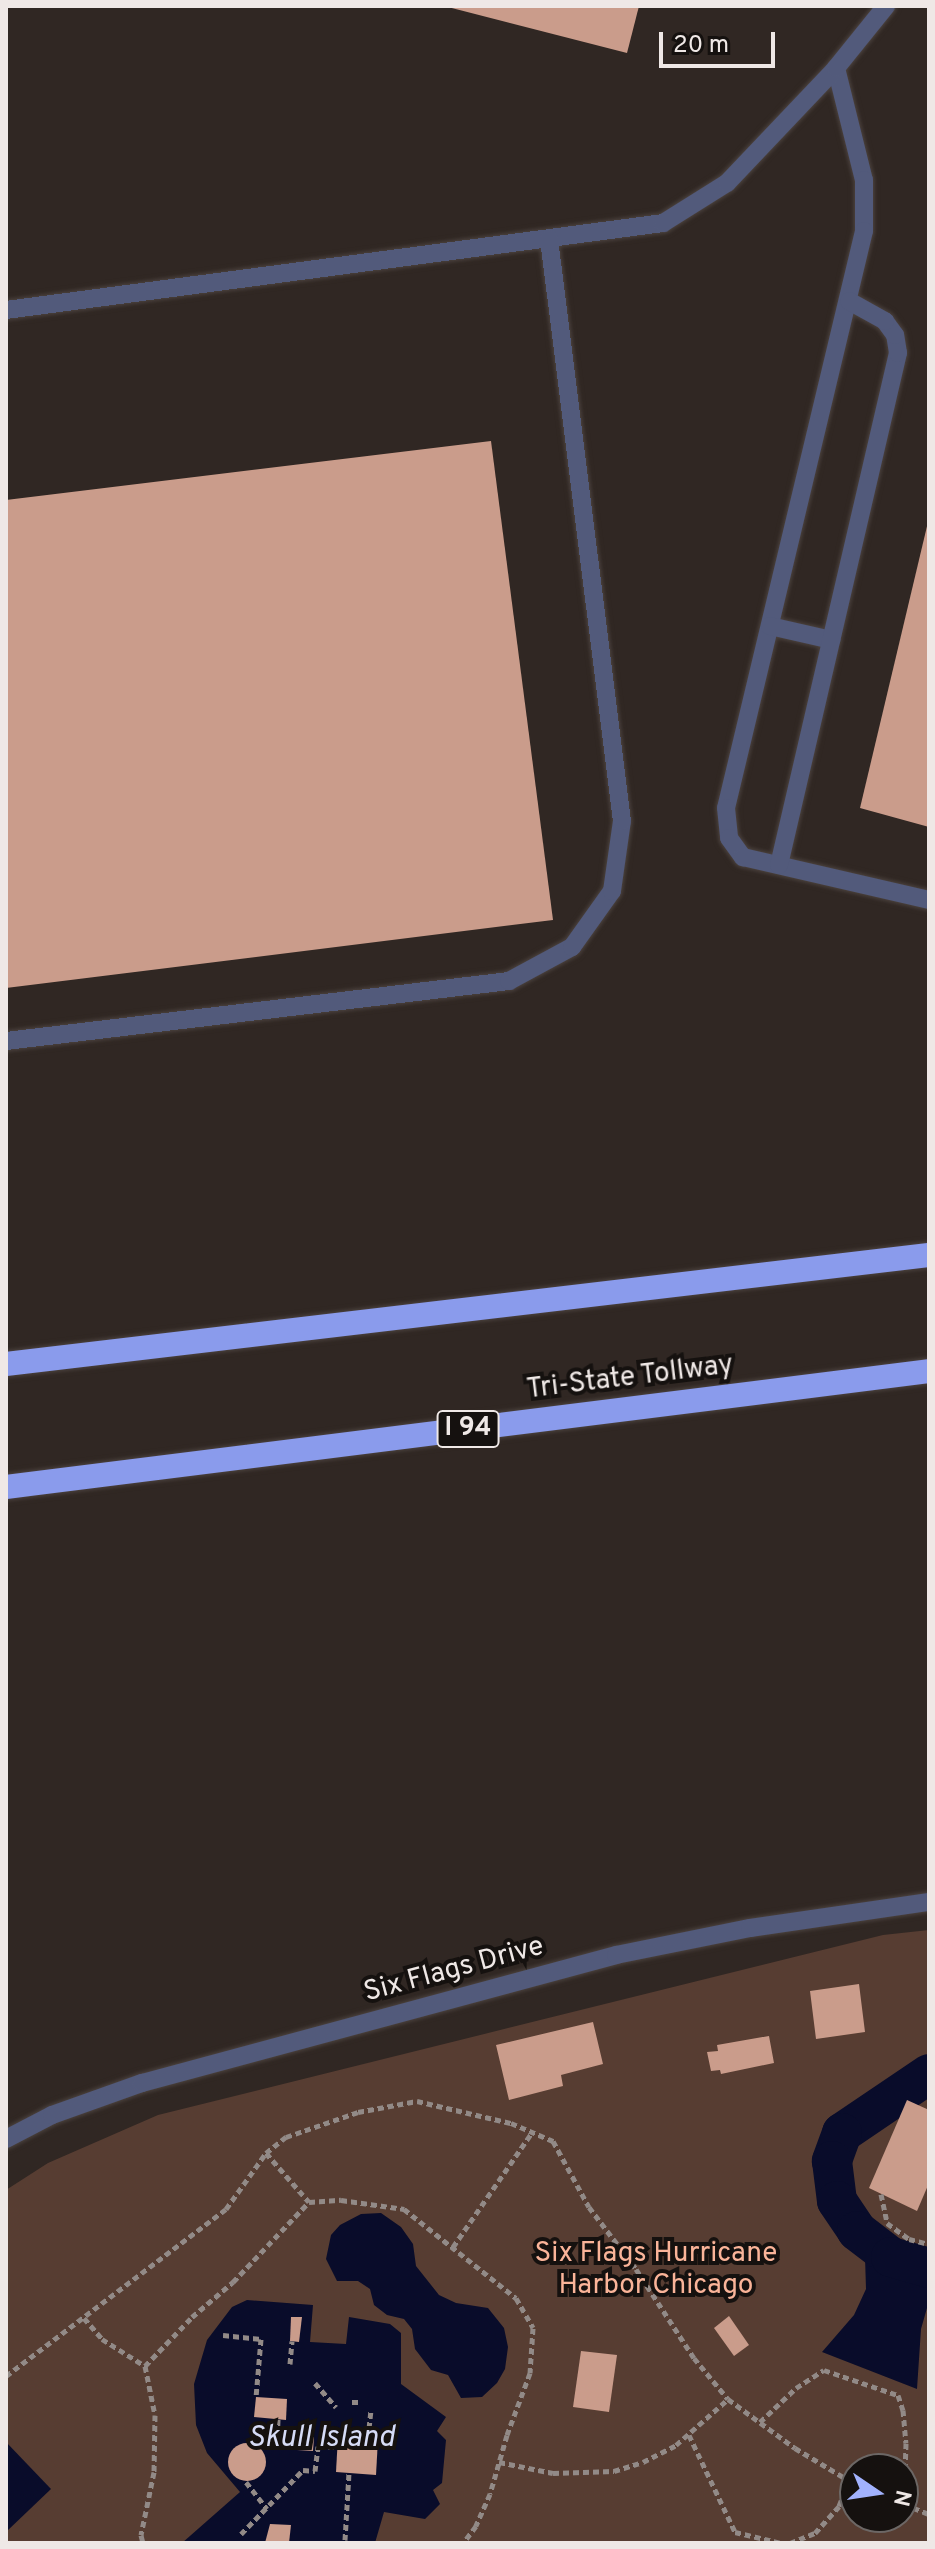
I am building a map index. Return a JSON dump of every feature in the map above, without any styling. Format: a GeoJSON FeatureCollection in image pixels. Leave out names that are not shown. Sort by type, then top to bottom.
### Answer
{"type":"FeatureCollection","features":[{"type":"Feature","properties":{"kind":"highway"},"geometry":{"type":"LineString","coordinates":[[6,1364],[929,1255]]}},
{"type":"Feature","properties":{"kind":"highway","name":"Tri-State Tollway"},"geometry":{"type":"LineString","coordinates":[[6,1487],[929,1371]]}},
{"type":"Feature","properties":{"kind":"lane"},"geometry":{"type":"LineString","coordinates":[[6,310],[663,223],[727,183],[836,68],[886,6]]}},
{"type":"Feature","properties":{"kind":"lane"},"geometry":{"type":"LineString","coordinates":[[836,68],[864,180],[864,231],[726,808],[729,838],[743,857],[929,900]]}},
{"type":"Feature","properties":{"kind":"lane"},"geometry":{"type":"LineString","coordinates":[[6,1041],[509,981],[572,947],[612,891],[622,821],[549,239]]}},
{"type":"Feature","properties":{"kind":"lane"},"geometry":{"type":"LineString","coordinates":[[779,865],[898,353],[895,335],[885,321],[849,301]]}},
{"type":"Feature","properties":{"kind":"lane"},"geometry":{"type":"LineString","coordinates":[[770,626],[831,640]]}},
{"type":"Feature","properties":{"kind":"lane","name":"Six Flags Drive"},"geometry":{"type":"LineString","coordinates":[[6,2139],[52,2115],[142,2083],[616,1955],[750,1928],[929,1902]]}},
{"type":"Feature","properties":{"kind":"path"},"geometry":{"type":"LineString","coordinates":[[6,2376],[226,2209],[266,2153],[286,2137],[358,2112],[417,2101],[533,2131],[553,2141],[589,2207],[636,2269],[694,2358],[728,2399],[839,2474]]}},
{"type":"Feature","properties":{"kind":"path"},"geometry":{"type":"LineString","coordinates":[[453,2247],[533,2131]]}},
{"type":"Feature","properties":{"kind":"path"},"geometry":{"type":"LineString","coordinates":[[266,2153],[309,2202]]}},
{"type":"Feature","properties":{"kind":"path"},"geometry":{"type":"LineString","coordinates":[[881,2194],[887,2223],[909,2239],[929,2244]]}},
{"type":"Feature","properties":{"kind":"path"},"geometry":{"type":"LineString","coordinates":[[145,2366],[192,2317],[233,2282],[309,2202],[341,2200],[404,2209],[516,2298],[533,2328],[530,2373],[476,2526],[463,2543]]}},
{"type":"Feature","properties":{"kind":"path"},"geometry":{"type":"LineString","coordinates":[[84,2318],[102,2339],[145,2366],[155,2415],[154,2472],[141,2535],[143,2543]]}},
{"type":"Feature","properties":{"kind":"path"},"geometry":{"type":"LineString","coordinates":[[223,2335],[261,2339],[256,2397]]}},
{"type":"Feature","properties":{"kind":"path"},"geometry":{"type":"LineString","coordinates":[[290,2364],[292,2341]]}},
{"type":"Feature","properties":{"kind":"path"},"geometry":{"type":"LineString","coordinates":[[760,2422],[796,2388],[824,2370],[898,2395],[903,2410],[906,2453]]}},
{"type":"Feature","properties":{"kind":"path"},"geometry":{"type":"LineString","coordinates":[[315,2383],[336,2407]]}},
{"type":"Feature","properties":{"kind":"path"},"geometry":{"type":"LineString","coordinates":[[499,2462],[553,2473],[614,2471],[643,2462],[689,2435],[728,2399]]}},
{"type":"Feature","properties":{"kind":"path"},"geometry":{"type":"LineString","coordinates":[[352,2402],[362,2402]]}},
{"type":"Feature","properties":{"kind":"path"},"geometry":{"type":"LineString","coordinates":[[368,2438],[371,2409]]}},
{"type":"Feature","properties":{"kind":"path"},"geometry":{"type":"LineString","coordinates":[[278,2419],[277,2442],[298,2443]]}},
{"type":"Feature","properties":{"kind":"path"},"geometry":{"type":"LineString","coordinates":[[689,2435],[735,2532],[781,2543]]}},
{"type":"Feature","properties":{"kind":"path"},"geometry":{"type":"LineString","coordinates":[[241,2534],[303,2470],[315,2471],[318,2446],[338,2447]]}},
{"type":"Feature","properties":{"kind":"path"},"geometry":{"type":"LineString","coordinates":[[345,2540],[349,2473]]}},
{"type":"Feature","properties":{"kind":"path"},"geometry":{"type":"LineString","coordinates":[[246,2482],[267,2509]]}},
{"type":"Feature","properties":{"kind":"path"},"geometry":{"type":"LineString","coordinates":[[790,2543],[815,2533],[839,2506]]}},
{"type":"Feature","properties":{"kind":"green space","name":"Six Flags Hurricane Harbor Chicago"},"geometry":{"type":"Polygon","coordinates":[[[929,1930],[929,2543],[6,2543],[6,2190],[48,2163],[158,2115],[883,1935],[929,1930]]]}},
{"type":"Feature","properties":{"kind":"water"},"geometry":{"type":"Polygon","coordinates":[[[381,2213],[401,2227],[413,2244],[416,2266],[439,2295],[456,2303],[488,2308],[504,2328],[508,2347],[505,2369],[497,2383],[482,2397],[461,2398],[448,2375],[431,2370],[415,2349],[412,2329],[404,2319],[387,2315],[374,2305],[370,2289],[358,2281],[337,2281],[326,2259],[331,2235],[340,2225],[361,2214],[381,2213]]]}},
{"type":"Feature","properties":{"kind":"water"},"geometry":{"type":"Polygon","coordinates":[[[857,2231],[891,2257],[929,2268],[929,2301],[921,2329],[917,2389],[822,2352],[854,2315],[866,2289],[865,2257],[857,2231]]]}},
{"type":"Feature","properties":{"kind":"water","name":"Skull Island"},"geometry":{"type":"Polygon","coordinates":[[[247,2300],[313,2305],[310,2342],[346,2344],[349,2317],[390,2324],[401,2333],[401,2384],[446,2417],[437,2431],[446,2440],[442,2483],[433,2490],[440,2504],[425,2519],[384,2512],[375,2543],[182,2543],[240,2492],[207,2453],[196,2425],[194,2384],[207,2340],[232,2307],[247,2300]]]}},
{"type":"Feature","properties":{"kind":"water"},"geometry":{"type":"Polygon","coordinates":[[[6,2442],[51,2489],[6,2532],[6,2442]]]}},
{"type":"Feature","properties":{"kind":"building"},"geometry":{"type":"Polygon","coordinates":[[[444,6],[639,6],[627,53],[444,6]]]}},
{"type":"Feature","properties":{"kind":"building"},"geometry":{"type":"Polygon","coordinates":[[[491,441],[553,920],[6,988],[6,500],[491,441]]]}},
{"type":"Feature","properties":{"kind":"building"},"geometry":{"type":"Polygon","coordinates":[[[929,522],[929,827],[860,808],[929,522]]]}},
{"type":"Feature","properties":{"kind":"building"},"geometry":{"type":"Polygon","coordinates":[[[859,1984],[865,2032],[816,2039],[810,1991],[859,1984]]]}},
{"type":"Feature","properties":{"kind":"building"},"geometry":{"type":"Polygon","coordinates":[[[593,2022],[603,2064],[561,2075],[563,2086],[509,2100],[496,2045],[593,2022]]]}},
{"type":"Feature","properties":{"kind":"building"},"geometry":{"type":"Polygon","coordinates":[[[769,2036],[774,2063],[721,2074],[720,2070],[711,2071],[707,2052],[718,2051],[717,2045],[769,2036]]]}},
{"type":"Feature","properties":{"kind":"building"},"geometry":{"type":"Polygon","coordinates":[[[907,2100],[929,2110],[929,2183],[917,2211],[869,2188],[907,2100]]]}},
{"type":"Feature","properties":{"kind":"building"},"geometry":{"type":"Polygon","coordinates":[[[729,2316],[749,2345],[734,2356],[714,2328],[729,2316]]]}},
{"type":"Feature","properties":{"kind":"building"},"geometry":{"type":"Polygon","coordinates":[[[291,2317],[302,2317],[299,2342],[290,2341],[291,2317]]]}},
{"type":"Feature","properties":{"kind":"building"},"geometry":{"type":"Polygon","coordinates":[[[581,2351],[617,2355],[609,2412],[573,2407],[581,2351]]]}},
{"type":"Feature","properties":{"kind":"building"},"geometry":{"type":"Polygon","coordinates":[[[256,2397],[287,2399],[286,2420],[254,2417],[256,2397]]]}},
{"type":"Feature","properties":{"kind":"building"},"geometry":{"type":"Polygon","coordinates":[[[298,2436],[314,2437],[313,2451],[297,2450],[298,2436]]]}},
{"type":"Feature","properties":{"kind":"building"},"geometry":{"type":"Polygon","coordinates":[[[338,2436],[378,2439],[376,2475],[336,2472],[338,2436]]]}},
{"type":"Feature","properties":{"kind":"building"},"geometry":{"type":"Polygon","coordinates":[[[247,2443],[261,2448],[266,2462],[261,2476],[247,2481],[233,2476],[228,2462],[233,2448],[247,2443]]]}},
{"type":"Feature","properties":{"kind":"building"},"geometry":{"type":"Polygon","coordinates":[[[270,2524],[291,2525],[289,2543],[265,2543],[270,2524]]]}},
{"type":"Feature","properties":{"kind":"waterway"},"geometry":{"type":"LineString","coordinates":[[929,2074],[842,2133],[832,2161],[837,2201],[857,2231],[891,2257],[929,2268]]}}]}
